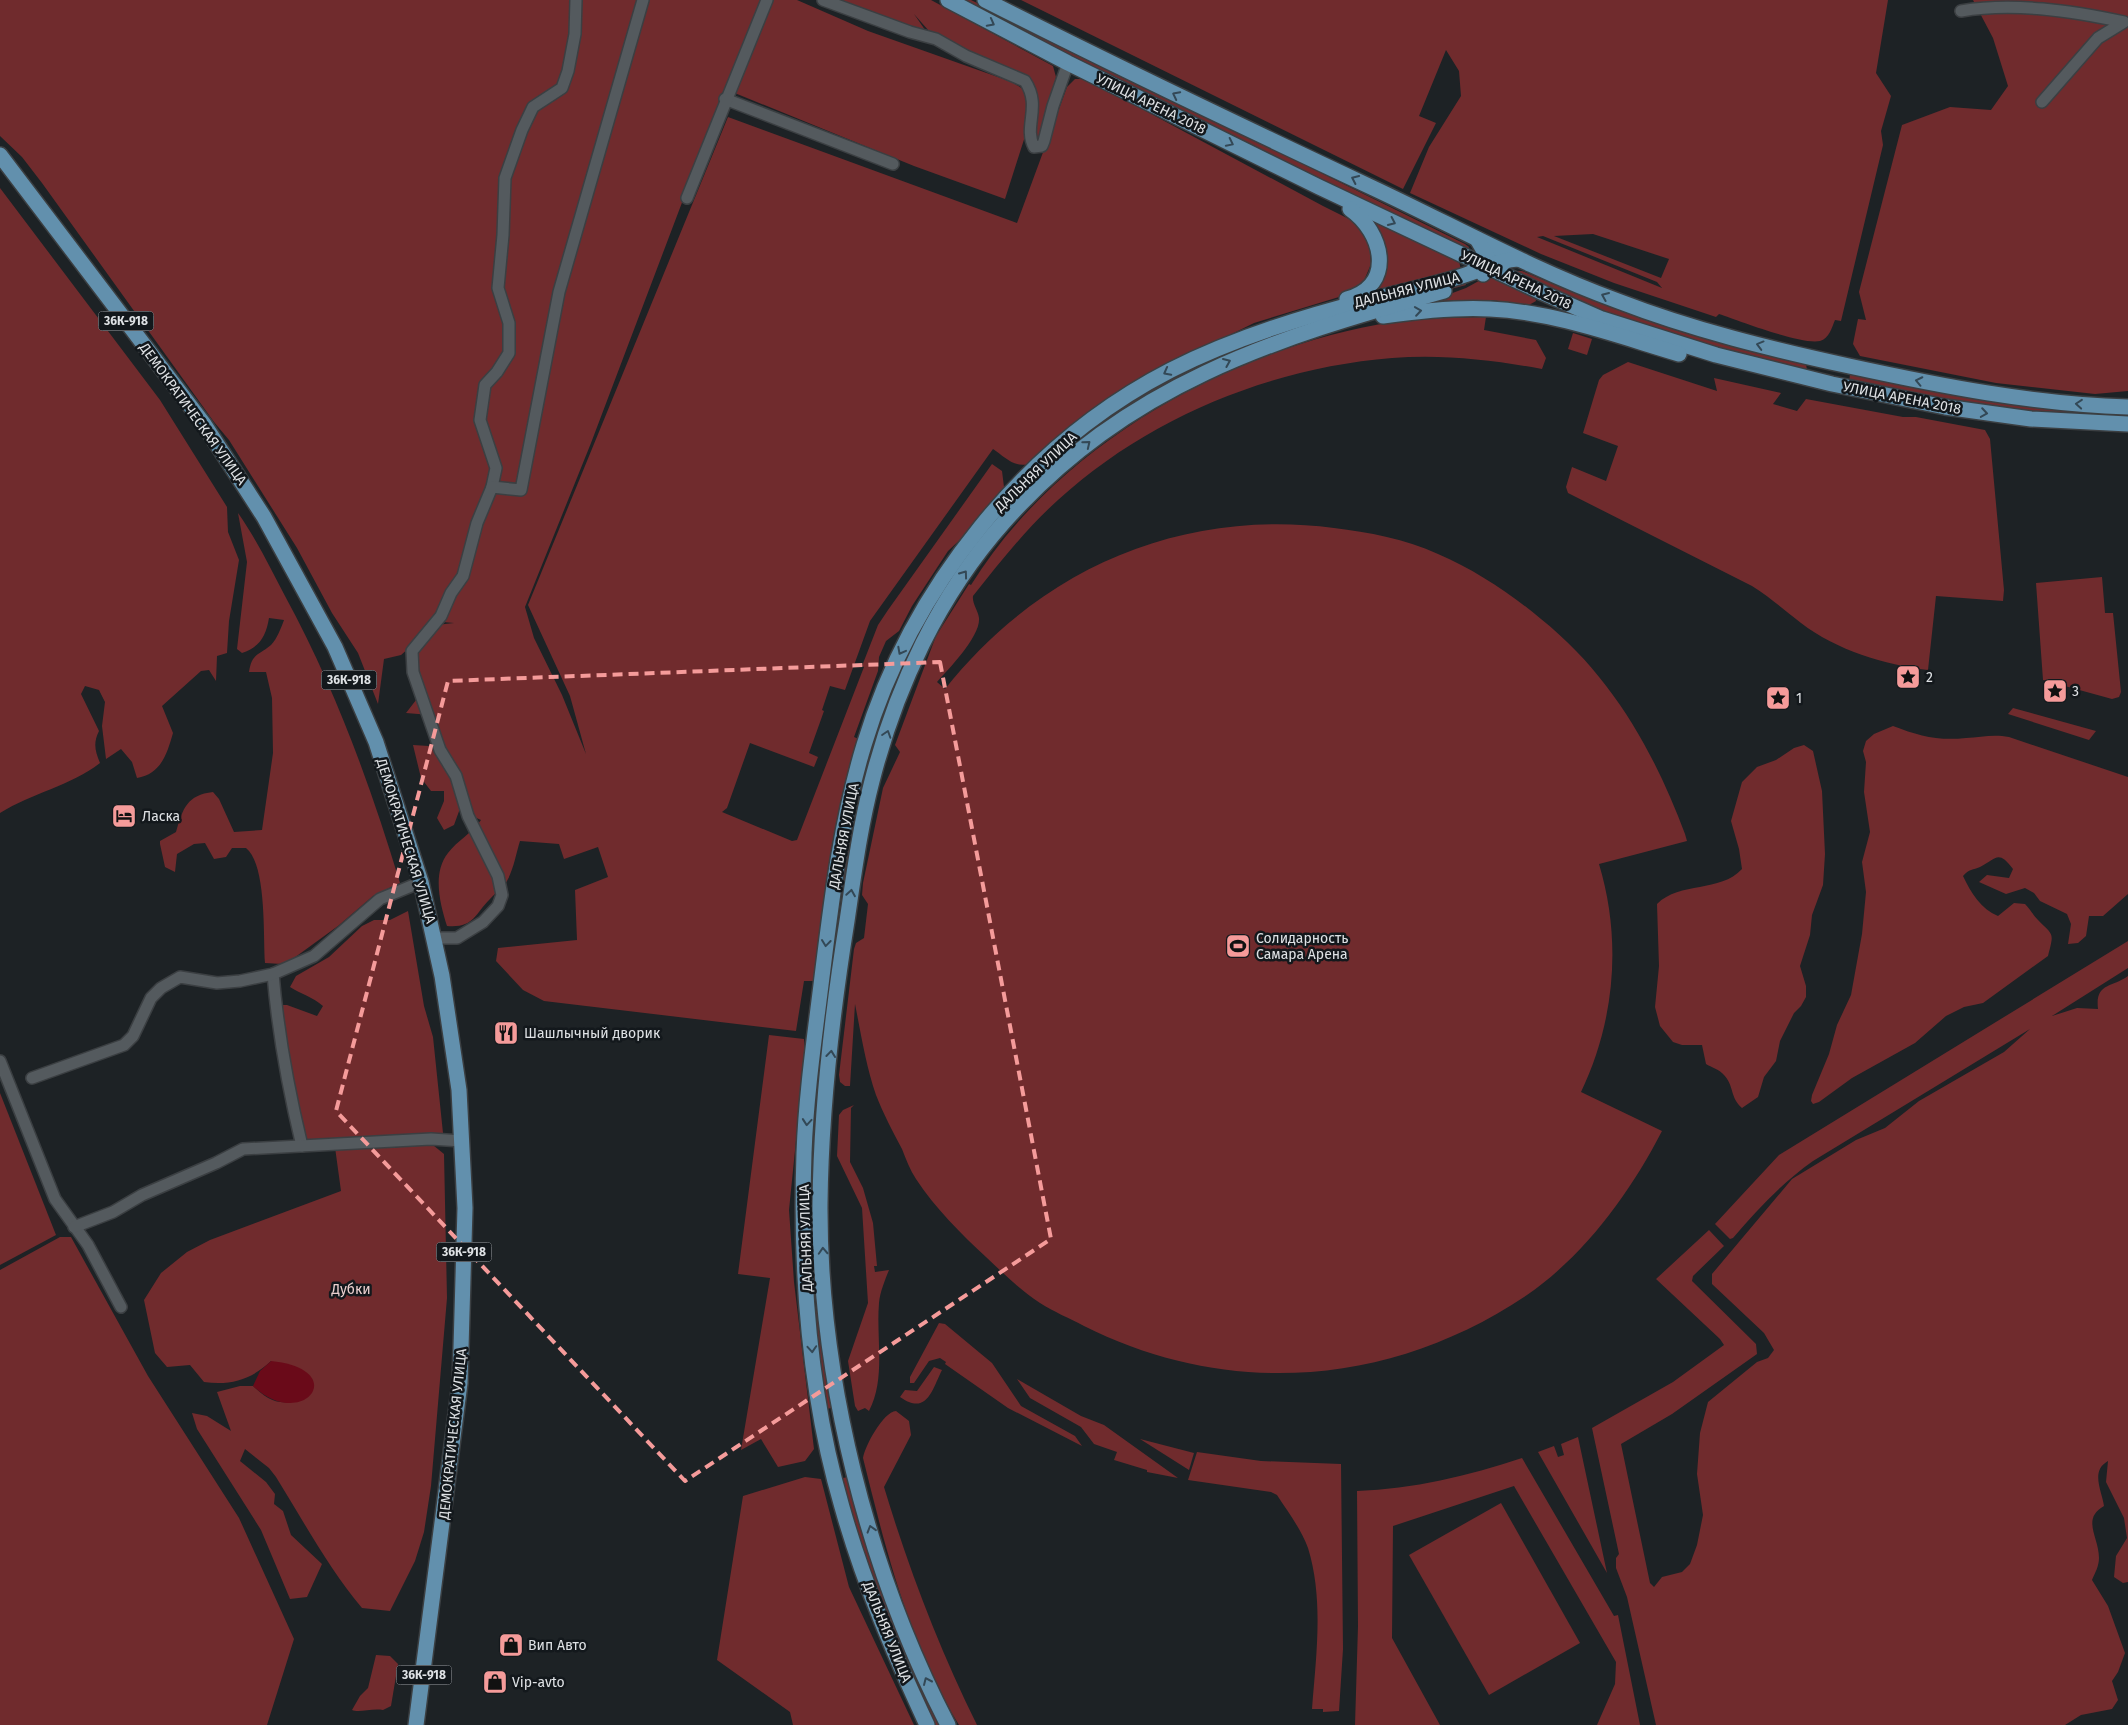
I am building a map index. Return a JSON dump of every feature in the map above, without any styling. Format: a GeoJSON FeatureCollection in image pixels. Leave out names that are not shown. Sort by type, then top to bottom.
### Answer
{"type":"FeatureCollection","features":[{"type":"Feature","properties":{"kind":"main road","name":"УЛИЦА АРЕНА 2018"},"geometry":{"type":"LineString","coordinates":[[948,0],[1068,63],[1318,187],[1486,267],[1602,319],[1716,355],[1832,384],[1946,407],[2023,418],[2128,424]]}},
{"type":"Feature","properties":{"kind":"main road","name":"УЛИЦА АРЕНА 2018"},"geometry":{"type":"LineString","coordinates":[[985,0],[1187,101],[1518,259],[1618,301],[1702,330],[1838,364],[1989,395],[2128,407]]}},
{"type":"Feature","properties":{"kind":"main road","name":"ДЕМОКРАТИЧЕСКАЯ УЛИЦА"},"geometry":{"type":"LineString","coordinates":[[0,155],[204,424],[264,516],[335,647],[376,742],[411,846],[436,938],[459,1090],[465,1208],[460,1383],[416,1725]]}},
{"type":"Feature","properties":{"kind":"main road"},"geometry":{"type":"LineString","coordinates":[[1243,338],[1274,322],[1355,297],[1366,290],[1374,280],[1380,257],[1374,235],[1367,222],[1318,187]]}},
{"type":"Feature","properties":{"kind":"main road"},"geometry":{"type":"LineString","coordinates":[[1477,239],[1488,258],[1486,267]]}},
{"type":"Feature","properties":{"kind":"main road"},"geometry":{"type":"LineString","coordinates":[[1486,267],[1507,260],[1518,259]]}},
{"type":"Feature","properties":{"kind":"main road","name":"ДАЛЬНЯЯ УЛИЦА"},"geometry":{"type":"LineString","coordinates":[[927,1725],[875,1605],[841,1506],[826,1442],[812,1358],[808,1300],[804,1153],[809,1094],[830,914],[840,847],[864,745],[897,659],[931,612],[953,589],[1003,523],[1068,459],[1111,425],[1142,404],[1216,366],[1301,334],[1460,287],[1482,276],[1486,267]]}},
{"type":"Feature","properties":{"kind":"main road","name":"ДАЛЬНЯЯ УЛИЦА"},"geometry":{"type":"LineString","coordinates":[[948,1725],[931,1691],[894,1605],[862,1500],[846,1437],[825,1300],[820,1206],[826,1096],[848,917],[861,832],[872,780],[945,574],[990,516],[1024,481],[1084,426],[1123,398],[1168,371],[1243,338],[1329,310],[1463,276],[1486,267]]}},
{"type":"Feature","properties":{"kind":"main road"},"geometry":{"type":"LineString","coordinates":[[1301,334],[1380,316],[1417,311],[1490,309],[1557,320],[1752,374],[1833,392],[1946,407]]}},
{"type":"Feature","properties":{"kind":"main road"},"geometry":{"type":"LineString","coordinates":[[830,914],[848,917]]}},
{"type":"Feature","properties":{"kind":"main road"},"geometry":{"type":"LineString","coordinates":[[809,1094],[826,1096]]}},
{"type":"Feature","properties":{"kind":"main road"},"geometry":{"type":"LineString","coordinates":[[808,1300],[825,1300]]}},
{"type":"Feature","properties":{"kind":"main road"},"geometry":{"type":"LineString","coordinates":[[826,1442],[846,1437]]}},
{"type":"Feature","properties":{"kind":"street"},"geometry":{"type":"LineString","coordinates":[[436,938],[457,938],[483,922],[498,906],[502,895],[498,876],[468,816],[456,776],[437,741],[413,672],[412,651],[441,616],[451,593],[463,576],[477,523],[492,487],[496,468],[480,420],[485,385],[497,372],[509,353],[509,323],[498,288],[504,235],[505,178],[522,130],[533,108],[562,88],[568,71],[575,34],[576,0]]}},
{"type":"Feature","properties":{"kind":"street"},"geometry":{"type":"LineString","coordinates":[[492,487],[520,490],[559,292],[643,0]]}},
{"type":"Feature","properties":{"kind":"street"},"geometry":{"type":"LineString","coordinates":[[687,198],[766,0]]}},
{"type":"Feature","properties":{"kind":"street"},"geometry":{"type":"LineString","coordinates":[[823,0],[910,32],[936,39],[966,56],[1025,82],[1033,101],[1033,118],[1030,134],[1034,147],[1042,146],[1068,63]]}},
{"type":"Feature","properties":{"kind":"street"},"geometry":{"type":"LineString","coordinates":[[1961,11],[1989,6],[2089,14],[2126,22]]}},
{"type":"Feature","properties":{"kind":"street"},"geometry":{"type":"LineString","coordinates":[[2042,102],[2098,38],[2126,22]]}},
{"type":"Feature","properties":{"kind":"street"},"geometry":{"type":"LineString","coordinates":[[725,99],[892,164]]}},
{"type":"Feature","properties":{"kind":"street"},"geometry":{"type":"LineString","coordinates":[[1832,384],[1838,364]]}},
{"type":"Feature","properties":{"kind":"street"},"geometry":{"type":"LineString","coordinates":[[32,1078],[124,1045],[133,1036],[150,998],[161,988],[180,977],[217,983],[240,981],[273,974],[314,956],[380,898],[421,882]]}},
{"type":"Feature","properties":{"kind":"street"},"geometry":{"type":"LineString","coordinates":[[273,974],[277,1026],[285,1078],[302,1146]]}},
{"type":"Feature","properties":{"kind":"street"},"geometry":{"type":"LineString","coordinates":[[0,1061],[55,1199],[88,1245],[121,1307]]}},
{"type":"Feature","properties":{"kind":"street"},"geometry":{"type":"LineString","coordinates":[[74,1227],[113,1212],[142,1195],[216,1163],[243,1149],[431,1139],[462,1141]]}},
{"type":"Feature","properties":{"kind":"highlighted area"},"geometry":{"type":"Polygon","coordinates":[[[940,662],[1051,1239],[685,1481],[336,1111],[448,681],[940,662]]]}},
{"type":"Feature","properties":{"kind":"green space"},"geometry":{"type":"Polygon","coordinates":[[[0,0],[797,0],[868,31],[1012,82],[1029,93],[1025,81],[996,63],[936,39],[914,14],[930,37],[910,32],[831,0],[931,0],[1053,66],[1056,77],[1048,106],[1048,126],[1037,141],[1030,134],[1034,109],[1030,95],[1028,127],[1005,199],[914,166],[725,89],[591,443],[525,607],[534,638],[562,695],[586,754],[570,696],[528,605],[728,117],[1017,223],[1067,87],[1075,79],[1086,79],[1355,222],[1369,240],[1371,264],[1363,283],[1355,290],[1339,297],[1254,323],[1157,371],[1106,404],[1029,464],[1014,463],[993,449],[870,621],[845,690],[830,686],[822,710],[824,711],[809,753],[818,757],[814,767],[750,743],[727,808],[722,812],[792,841],[797,840],[864,667],[862,666],[878,625],[992,464],[1002,471],[1004,487],[964,536],[948,551],[912,606],[899,631],[886,641],[879,657],[878,671],[854,737],[861,740],[839,829],[818,981],[804,981],[796,1031],[544,1001],[523,990],[496,961],[498,948],[577,940],[575,890],[608,877],[598,847],[564,859],[559,844],[520,841],[512,870],[505,885],[468,923],[447,926],[440,899],[440,870],[448,853],[481,820],[472,816],[466,792],[454,825],[444,830],[437,818],[444,801],[444,791],[431,791],[421,778],[413,745],[429,746],[440,737],[439,726],[430,715],[406,713],[423,691],[412,666],[419,645],[436,625],[454,623],[443,622],[453,597],[418,640],[401,655],[384,659],[378,704],[358,653],[332,613],[297,548],[229,440],[214,422],[42,183],[22,157],[0,136],[0,0]]]}},
{"type":"Feature","properties":{"kind":"green space"},"geometry":{"type":"Polygon","coordinates":[[[957,0],[971,0],[1465,244],[1469,247],[1468,251],[1465,252],[957,0]]]}},
{"type":"Feature","properties":{"kind":"green space"},"geometry":{"type":"Polygon","coordinates":[[[1021,0],[1888,0],[1876,73],[1891,96],[1881,131],[1883,145],[1841,321],[1835,320],[1830,332],[1823,340],[1811,341],[1785,336],[1719,314],[1716,317],[1614,283],[1541,254],[1410,193],[1429,147],[1461,96],[1459,71],[1446,50],[1419,116],[1436,123],[1403,189],[1021,0]],[[1593,234],[1554,236],[1661,278],[1669,259],[1593,234]],[[1543,236],[1537,237],[1662,288],[1657,282],[1543,236]]]}},
{"type":"Feature","properties":{"kind":"green space"},"geometry":{"type":"Polygon","coordinates":[[[1973,0],[2128,0],[2128,391],[2095,394],[1996,383],[1860,356],[1853,344],[1858,319],[1866,320],[1859,292],[1902,125],[1950,107],[1991,110],[2008,86],[1993,38],[1973,0]]]}},
{"type":"Feature","properties":{"kind":"green space"},"geometry":{"type":"Polygon","coordinates":[[[0,188],[160,400],[227,507],[228,532],[239,560],[229,621],[227,653],[217,656],[216,681],[209,670],[201,671],[162,706],[173,733],[162,762],[157,768],[145,776],[137,778],[132,762],[121,749],[106,759],[102,726],[105,702],[99,690],[85,686],[81,694],[99,731],[95,747],[100,763],[64,784],[25,800],[0,813],[0,188]]]}},
{"type":"Feature","properties":{"kind":"green space"},"geometry":{"type":"Polygon","coordinates":[[[1376,222],[1459,261],[1461,270],[1379,294],[1374,288],[1376,222]]]}},
{"type":"Feature","properties":{"kind":"green space"},"geometry":{"type":"Polygon","coordinates":[[[1518,271],[1662,324],[1733,346],[1806,364],[1807,370],[1709,348],[1620,319],[1516,273],[1518,271]]]}},
{"type":"Feature","properties":{"kind":"green space"},"geometry":{"type":"Polygon","coordinates":[[[1492,276],[1535,296],[1536,301],[1529,305],[1491,300],[1431,301],[1466,288],[1486,277],[1492,276]]]}},
{"type":"Feature","properties":{"kind":"green space"},"geometry":{"type":"Polygon","coordinates":[[[1464,279],[1466,285],[1291,331],[1241,349],[1197,369],[1145,398],[988,527],[1073,442],[1119,409],[1178,373],[1224,351],[1283,330],[1464,279]]]}},
{"type":"Feature","properties":{"kind":"green space","name":"Солидарность Самара Арена"},"geometry":{"type":"Polygon","coordinates":[[[1486,317],[1484,330],[1536,340],[1546,358],[1542,369],[1449,357],[1392,358],[1346,364],[1301,373],[1257,385],[1213,402],[1172,421],[1131,444],[1093,470],[1046,511],[993,571],[973,596],[973,602],[979,618],[975,634],[963,652],[937,682],[945,689],[983,647],[1024,610],[1069,580],[1118,556],[1169,539],[1222,528],[1277,524],[1334,528],[1400,540],[1452,560],[1505,591],[1566,641],[1609,690],[1628,716],[1644,744],[1673,803],[1685,834],[1687,841],[1599,864],[1611,922],[1611,980],[1608,1009],[1601,1037],[1581,1092],[1662,1131],[1621,1200],[1587,1242],[1568,1261],[1527,1295],[1475,1325],[1421,1348],[1366,1364],[1309,1372],[1252,1372],[1195,1365],[1139,1349],[1084,1326],[1033,1298],[967,1239],[931,1200],[912,1172],[876,1095],[855,1004],[850,1086],[845,1086],[840,1082],[839,1075],[854,949],[856,943],[864,938],[868,904],[862,895],[863,883],[883,788],[900,752],[895,745],[936,636],[969,584],[971,585],[1007,534],[1051,488],[1100,447],[1154,410],[1211,379],[1271,354],[1331,335],[1392,322],[1427,318],[1486,317]]]}},
{"type":"Feature","properties":{"kind":"green space"},"geometry":{"type":"Polygon","coordinates":[[[1573,333],[1592,339],[1587,355],[1568,349],[1573,333]]]}},
{"type":"Feature","properties":{"kind":"green space"},"geometry":{"type":"Polygon","coordinates":[[[1628,362],[1717,391],[1714,378],[1781,393],[1773,404],[1797,411],[1806,399],[1985,430],[1990,439],[2004,590],[2003,601],[1936,596],[1928,670],[1878,660],[1861,655],[1815,633],[1752,586],[1568,493],[1566,487],[1572,467],[1606,481],[1618,446],[1583,433],[1599,380],[1603,375],[1628,362]]]}},
{"type":"Feature","properties":{"kind":"green space"},"geometry":{"type":"Polygon","coordinates":[[[1850,374],[1960,396],[2052,409],[2128,414],[2128,421],[2046,417],[1849,383],[1850,374]]]}},
{"type":"Feature","properties":{"kind":"green space"},"geometry":{"type":"Polygon","coordinates":[[[238,513],[257,544],[320,666],[364,773],[400,883],[373,896],[338,926],[294,958],[282,964],[265,963],[261,885],[258,869],[253,857],[246,848],[232,848],[226,857],[214,859],[205,843],[194,844],[177,854],[175,872],[165,867],[160,844],[160,841],[176,832],[187,804],[197,796],[213,792],[219,799],[234,832],[262,830],[273,753],[272,698],[266,672],[249,672],[254,658],[273,643],[284,620],[269,618],[264,635],[258,644],[242,653],[237,649],[247,562],[238,513]]]}},
{"type":"Feature","properties":{"kind":"green space"},"geometry":{"type":"Polygon","coordinates":[[[2102,577],[2105,613],[2113,613],[2121,692],[2119,697],[2112,699],[2043,680],[2036,583],[2102,577]]]}},
{"type":"Feature","properties":{"kind":"green space"},"geometry":{"type":"Polygon","coordinates":[[[923,621],[928,624],[872,759],[851,836],[844,890],[838,890],[863,769],[889,692],[923,621]]]}},
{"type":"Feature","properties":{"kind":"green space"},"geometry":{"type":"Polygon","coordinates":[[[2013,708],[2096,731],[2089,740],[2008,714],[2013,708]]]}},
{"type":"Feature","properties":{"kind":"green space"},"geometry":{"type":"Polygon","coordinates":[[[1893,726],[1911,733],[1937,738],[2009,737],[2128,777],[2128,894],[2103,916],[2089,916],[2086,936],[2078,943],[2068,944],[2071,924],[2067,914],[2040,901],[2034,893],[2025,888],[2006,894],[1979,882],[1987,875],[2009,878],[2013,869],[2004,859],[2000,857],[1994,859],[1967,872],[1963,876],[1969,888],[1977,900],[1992,913],[1998,916],[2014,903],[2025,904],[2050,932],[2052,938],[2048,956],[1983,1003],[1964,1007],[1946,1016],[1915,1043],[1852,1078],[1819,1102],[1813,1104],[1811,1101],[1812,1095],[1829,1054],[1837,1025],[1851,995],[1862,934],[1866,892],[1862,862],[1870,832],[1864,792],[1866,762],[1863,751],[1866,741],[1874,734],[1893,726]]]}},
{"type":"Feature","properties":{"kind":"green space"},"geometry":{"type":"Polygon","coordinates":[[[1804,745],[1813,751],[1822,791],[1825,854],[1823,885],[1812,915],[1810,935],[1800,966],[1806,986],[1806,997],[1794,1013],[1780,1041],[1776,1061],[1764,1077],[1758,1097],[1742,1108],[1738,1104],[1724,1075],[1706,1064],[1702,1045],[1682,1045],[1673,1042],[1660,1026],[1655,1007],[1659,966],[1657,904],[1677,892],[1723,881],[1742,869],[1739,849],[1731,821],[1742,782],[1757,767],[1776,760],[1794,748],[1804,745]]]}},
{"type":"Feature","properties":{"kind":"green space","name":"Дубки"},"geometry":{"type":"Polygon","coordinates":[[[408,911],[424,1006],[433,1037],[443,1133],[389,1142],[394,1148],[428,1141],[444,1154],[447,1298],[431,1486],[424,1532],[415,1561],[390,1611],[362,1608],[328,1561],[276,1477],[269,1468],[245,1449],[240,1461],[266,1482],[275,1494],[274,1504],[283,1511],[291,1535],[322,1564],[307,1597],[290,1599],[261,1530],[197,1429],[192,1413],[207,1416],[231,1431],[217,1392],[240,1386],[253,1386],[261,1393],[279,1402],[289,1402],[271,1361],[249,1377],[223,1383],[204,1382],[190,1365],[167,1367],[155,1353],[144,1300],[161,1273],[187,1252],[210,1240],[341,1191],[334,1140],[305,1142],[300,1126],[279,1005],[287,1005],[317,1016],[323,1006],[290,987],[296,976],[329,957],[362,926],[374,920],[390,920],[408,911]]]}},
{"type":"Feature","properties":{"kind":"green space"},"geometry":{"type":"Polygon","coordinates":[[[2128,941],[2128,968],[2052,1016],[2077,1008],[2098,1009],[2099,995],[2102,990],[2128,976],[2128,1582],[2123,1583],[2114,1577],[2116,1556],[2127,1538],[2124,1518],[2106,1482],[2108,1461],[2103,1465],[2098,1476],[2104,1506],[2097,1511],[2092,1523],[2099,1558],[2098,1567],[2092,1580],[2108,1606],[2125,1653],[2118,1672],[2112,1681],[2118,1700],[2112,1709],[2081,1715],[2065,1725],[1656,1725],[1627,1597],[1616,1568],[1616,1558],[1619,1554],[1592,1428],[1673,1382],[1724,1345],[1720,1339],[1656,1279],[1709,1230],[1724,1246],[1693,1276],[1692,1281],[1756,1344],[1757,1354],[1672,1414],[1621,1444],[1650,1583],[1654,1587],[1662,1577],[1682,1572],[1690,1564],[1697,1545],[1703,1515],[1697,1474],[1700,1433],[1708,1402],[1757,1362],[1768,1358],[1774,1350],[1764,1333],[1712,1284],[1712,1274],[1792,1179],[1856,1140],[1885,1128],[1919,1101],[2004,1052],[2030,1029],[1813,1161],[1791,1178],[1771,1197],[1733,1238],[1730,1239],[1715,1224],[1779,1155],[2128,941]]]}},
{"type":"Feature","properties":{"kind":"green space"},"geometry":{"type":"Polygon","coordinates":[[[769,1035],[804,1039],[805,1051],[789,1210],[794,1282],[814,1449],[805,1461],[778,1467],[761,1439],[741,1450],[770,1278],[738,1274],[769,1035]]]}},
{"type":"Feature","properties":{"kind":"green space"},"geometry":{"type":"Polygon","coordinates":[[[0,1093],[56,1235],[0,1265],[0,1093]]]}},
{"type":"Feature","properties":{"kind":"green space"},"geometry":{"type":"Polygon","coordinates":[[[854,1105],[851,1108],[850,1162],[863,1188],[873,1223],[877,1266],[874,1266],[875,1272],[889,1270],[880,1299],[878,1317],[879,1372],[874,1398],[869,1411],[865,1408],[858,1411],[855,1406],[848,1361],[868,1303],[862,1208],[837,1156],[839,1115],[843,1110],[854,1105]]]}},
{"type":"Feature","properties":{"kind":"green space"},"geometry":{"type":"Polygon","coordinates":[[[811,1118],[816,1119],[812,1192],[816,1290],[811,1289],[809,1242],[811,1118]]]}},
{"type":"Feature","properties":{"kind":"green space"},"geometry":{"type":"Polygon","coordinates":[[[60,1237],[71,1237],[148,1376],[239,1518],[294,1639],[267,1725],[0,1725],[0,1270],[60,1237]]]}},
{"type":"Feature","properties":{"kind":"green space"},"geometry":{"type":"Polygon","coordinates":[[[813,1310],[819,1311],[831,1408],[827,1409],[813,1310]]]}},
{"type":"Feature","properties":{"kind":"green space"},"geometry":{"type":"Polygon","coordinates":[[[939,1323],[945,1324],[992,1363],[1021,1406],[1075,1436],[1082,1446],[1008,1408],[945,1364],[946,1362],[940,1358],[929,1361],[914,1383],[910,1383],[910,1377],[939,1323]]]}},
{"type":"Feature","properties":{"kind":"green space"},"geometry":{"type":"Polygon","coordinates":[[[934,1367],[942,1370],[931,1392],[923,1402],[917,1404],[900,1397],[905,1390],[917,1391],[934,1367]]]}},
{"type":"Feature","properties":{"kind":"green space"},"geometry":{"type":"Polygon","coordinates":[[[1017,1379],[1081,1416],[1104,1425],[1178,1478],[1147,1472],[1147,1470],[1114,1460],[1117,1452],[1094,1444],[1081,1427],[1030,1398],[1017,1379]]]}},
{"type":"Feature","properties":{"kind":"green space"},"geometry":{"type":"Polygon","coordinates":[[[896,1411],[909,1421],[911,1435],[884,1487],[926,1608],[950,1667],[977,1725],[959,1725],[941,1694],[926,1662],[890,1562],[872,1493],[863,1458],[864,1453],[880,1423],[896,1411]]]}},
{"type":"Feature","properties":{"kind":"green space"},"geometry":{"type":"Polygon","coordinates":[[[1578,1437],[1607,1573],[1538,1452],[1554,1446],[1558,1457],[1564,1455],[1561,1444],[1578,1437]]]}},
{"type":"Feature","properties":{"kind":"green space"},"geometry":{"type":"Polygon","coordinates":[[[1140,1439],[1194,1453],[1189,1470],[1140,1439]]]}},
{"type":"Feature","properties":{"kind":"green space"},"geometry":{"type":"Polygon","coordinates":[[[1197,1452],[1261,1461],[1341,1464],[1343,1649],[1339,1711],[1323,1712],[1323,1709],[1312,1709],[1318,1628],[1316,1588],[1308,1548],[1302,1534],[1277,1495],[1271,1492],[1188,1480],[1197,1452]]]}},
{"type":"Feature","properties":{"kind":"green space"},"geometry":{"type":"Polygon","coordinates":[[[1522,1458],[1614,1616],[1618,1615],[1640,1725],[1597,1725],[1615,1684],[1616,1662],[1514,1486],[1393,1526],[1392,1638],[1440,1725],[1355,1725],[1358,1626],[1357,1491],[1399,1488],[1440,1480],[1522,1458]]]}},
{"type":"Feature","properties":{"kind":"green space"},"geometry":{"type":"Polygon","coordinates":[[[805,1477],[821,1479],[849,1587],[914,1725],[793,1725],[790,1712],[717,1660],[743,1496],[805,1477]]]}},
{"type":"Feature","properties":{"kind":"green space"},"geometry":{"type":"Polygon","coordinates":[[[848,1477],[865,1541],[887,1603],[912,1665],[940,1725],[935,1725],[920,1696],[880,1604],[850,1510],[843,1478],[848,1477]]]}},
{"type":"Feature","properties":{"kind":"green space"},"geometry":{"type":"Polygon","coordinates":[[[1501,1503],[1580,1643],[1489,1695],[1409,1555],[1501,1503]]]}},
{"type":"Feature","properties":{"kind":"green space"},"geometry":{"type":"Polygon","coordinates":[[[376,1655],[390,1656],[398,1664],[391,1706],[383,1710],[352,1710],[360,1696],[368,1688],[376,1655]]]}},
{"type":"Feature","properties":{"kind":"shaded area"},"geometry":{"type":"Polygon","coordinates":[[[271,1361],[296,1366],[309,1375],[314,1385],[311,1394],[302,1401],[288,1403],[271,1399],[253,1386],[260,1371],[271,1361]]]}},
{"type":"Feature","properties":{"kind":"place","name":"2"},"geometry":{"type":"Point","coordinates":[1908,677]}},
{"type":"Feature","properties":{"kind":"place","name":"3"},"geometry":{"type":"Point","coordinates":[2055,691]}},
{"type":"Feature","properties":{"kind":"place","name":"1"},"geometry":{"type":"Point","coordinates":[1778,698]}},
{"type":"Feature","properties":{"kind":"place","name":"Ласка"},"geometry":{"type":"Point","coordinates":[124,816]}},
{"type":"Feature","properties":{"kind":"place","name":"Солидарность Самара Арена"},"geometry":{"type":"Point","coordinates":[1238,946]}},
{"type":"Feature","properties":{"kind":"place","name":"Шашлычный дворик"},"geometry":{"type":"Point","coordinates":[506,1033]}},
{"type":"Feature","properties":{"kind":"place","name":"Вип Авто"},"geometry":{"type":"Point","coordinates":[511,1645]}},
{"type":"Feature","properties":{"kind":"place","name":"Vip-avto"},"geometry":{"type":"Point","coordinates":[495,1682]}}]}
